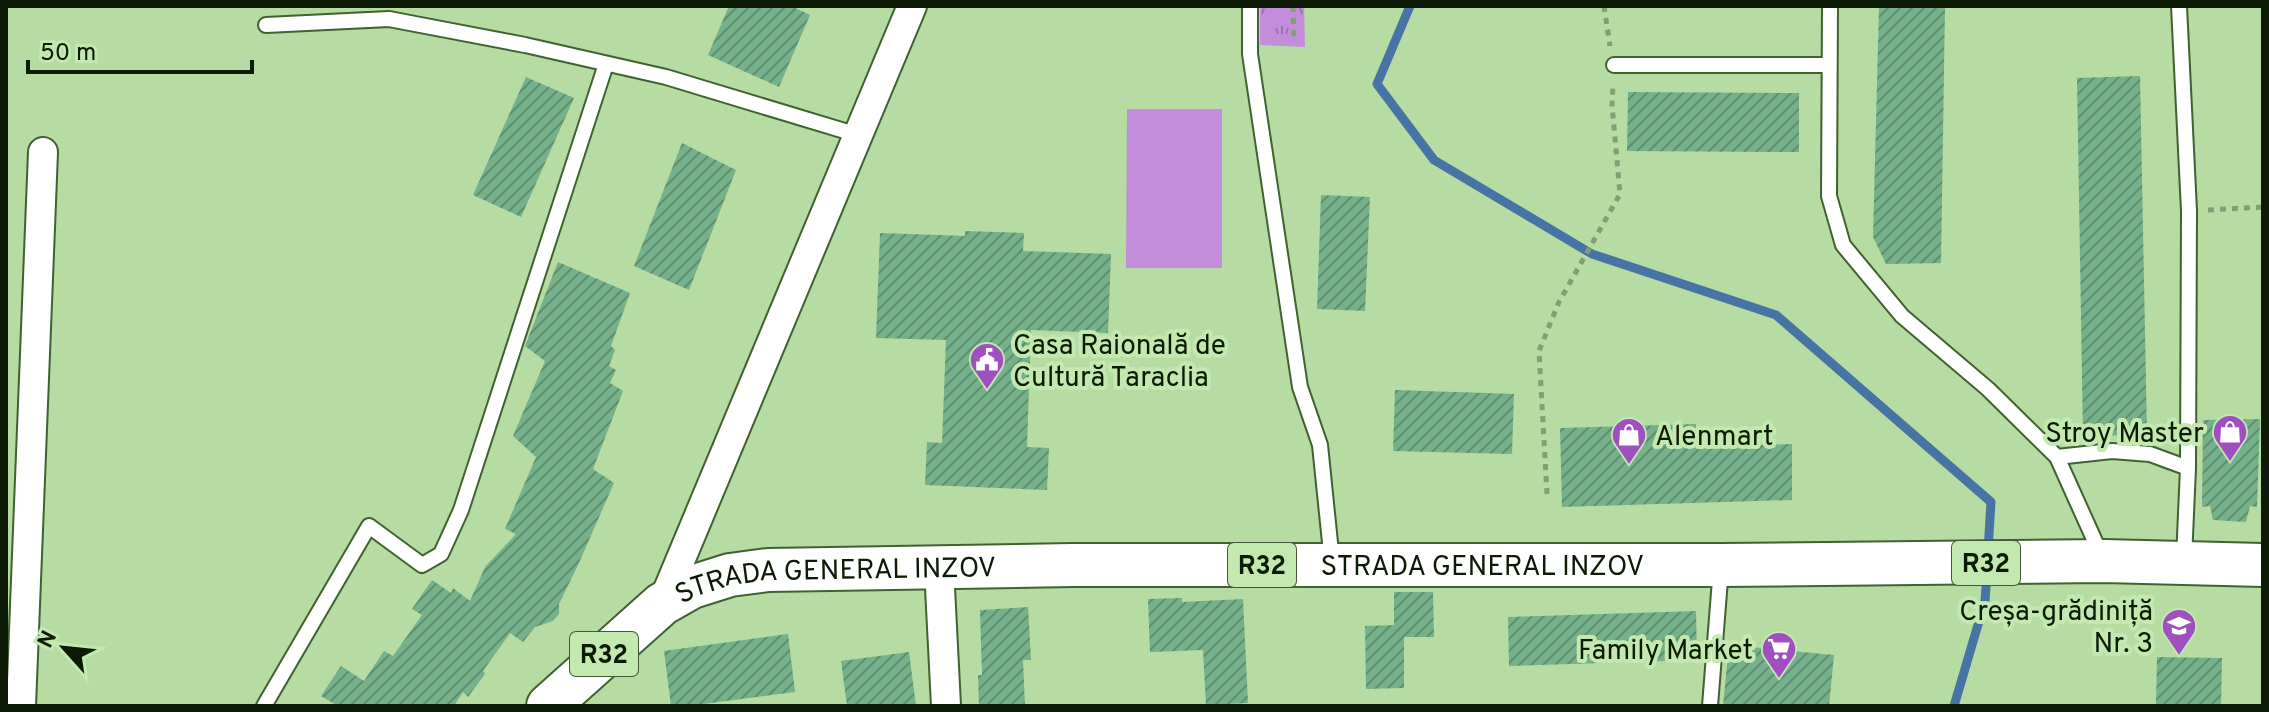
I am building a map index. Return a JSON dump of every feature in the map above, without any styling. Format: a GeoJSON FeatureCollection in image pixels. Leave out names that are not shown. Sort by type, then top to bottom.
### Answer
{"type":"FeatureCollection","features":[{"type":"Feature","properties":{"kind":"main road","name":"STRADA GENERAL INZOV"},"geometry":{"type":"LineString","coordinates":[[662,604],[692,587],[730,575],[768,570],[2104,561],[2263,565]]}},
{"type":"Feature","properties":{"kind":"main road","name":"R32"},"geometry":{"type":"LineString","coordinates":[[548,706],[662,604]]}},
{"type":"Feature","properties":{"kind":"street"},"geometry":{"type":"LineString","coordinates":[[662,604],[912,6]]}},
{"type":"Feature","properties":{"kind":"street"},"geometry":{"type":"LineString","coordinates":[[21,706],[43,152]]}},
{"type":"Feature","properties":{"kind":"street"},"geometry":{"type":"LineString","coordinates":[[939,568],[946,706]]}},
{"type":"Feature","properties":{"kind":"lane"},"geometry":{"type":"LineString","coordinates":[[1250,6],[1250,54],[1300,387],[1320,445],[1332,565]]}},
{"type":"Feature","properties":{"kind":"lane"},"geometry":{"type":"LineString","coordinates":[[1830,6],[1829,196],[1843,245],[1902,316],[1988,389],[2057,457],[2104,561]]}},
{"type":"Feature","properties":{"kind":"lane"},"geometry":{"type":"LineString","coordinates":[[2179,6],[2189,211],[2188,468],[2184,562]]}},
{"type":"Feature","properties":{"kind":"lane"},"geometry":{"type":"LineString","coordinates":[[266,25],[389,19],[525,45],[666,77],[858,135]]}},
{"type":"Feature","properties":{"kind":"lane"},"geometry":{"type":"LineString","coordinates":[[264,706],[369,526],[422,565],[441,554],[461,510],[606,64]]}},
{"type":"Feature","properties":{"kind":"lane"},"geometry":{"type":"LineString","coordinates":[[1614,65],[1829,65]]}},
{"type":"Feature","properties":{"kind":"lane"},"geometry":{"type":"LineString","coordinates":[[2057,457],[2112,451],[2150,454],[2188,468]]}},
{"type":"Feature","properties":{"kind":"lane"},"geometry":{"type":"LineString","coordinates":[[1710,706],[1721,565]]}},
{"type":"Feature","properties":{"kind":"path"},"geometry":{"type":"LineString","coordinates":[[1293,6],[1294,42]]}},
{"type":"Feature","properties":{"kind":"path"},"geometry":{"type":"LineString","coordinates":[[1547,494],[1539,351],[1559,302],[1620,194],[1612,105],[1614,65],[1604,6]]}},
{"type":"Feature","properties":{"kind":"path"},"geometry":{"type":"LineString","coordinates":[[2189,211],[2263,207]]}},
{"type":"Feature","properties":{"kind":"green space"},"geometry":{"type":"Polygon","coordinates":[[[1260,6],[1304,6],[1305,47],[1260,45],[1260,6]]]}},
{"type":"Feature","properties":{"kind":"green space"},"geometry":{"type":"Polygon","coordinates":[[[1127,109],[1222,109],[1222,268],[1126,268],[1127,109]]]}},
{"type":"Feature","properties":{"kind":"building"},"geometry":{"type":"Polygon","coordinates":[[[729,6],[791,6],[810,15],[779,87],[708,55],[729,6]]]}},
{"type":"Feature","properties":{"kind":"building"},"geometry":{"type":"Polygon","coordinates":[[[1879,6],[1945,6],[1941,263],[1886,264],[1873,237],[1879,6]]]}},
{"type":"Feature","properties":{"kind":"building"},"geometry":{"type":"Polygon","coordinates":[[[2140,76],[2147,435],[2083,436],[2077,78],[2140,76]]]}},
{"type":"Feature","properties":{"kind":"building"},"geometry":{"type":"Polygon","coordinates":[[[526,77],[574,98],[521,217],[473,195],[526,77]]]}},
{"type":"Feature","properties":{"kind":"building"},"geometry":{"type":"Polygon","coordinates":[[[1628,92],[1799,93],[1799,152],[1627,151],[1628,92]]]}},
{"type":"Feature","properties":{"kind":"building"},"geometry":{"type":"Polygon","coordinates":[[[682,143],[736,170],[689,290],[634,266],[682,143]]]}},
{"type":"Feature","properties":{"kind":"building"},"geometry":{"type":"Polygon","coordinates":[[[1321,195],[1370,197],[1365,311],[1317,309],[1321,195]]]}},
{"type":"Feature","properties":{"kind":"building","name":"Casa Raională de Cultură Taraclia"},"geometry":{"type":"Polygon","coordinates":[[[965,231],[1024,233],[1023,251],[1111,254],[1108,333],[1031,330],[1027,447],[1049,448],[1047,490],[925,485],[927,442],[942,443],[946,340],[876,338],[880,233],[965,236],[965,231]]]}},
{"type":"Feature","properties":{"kind":"building"},"geometry":{"type":"Polygon","coordinates":[[[558,262],[630,293],[611,346],[615,350],[609,366],[616,370],[610,383],[623,391],[593,469],[614,483],[559,604],[559,614],[553,621],[535,627],[523,642],[510,633],[468,697],[463,692],[454,706],[338,706],[321,696],[341,666],[364,681],[384,651],[393,656],[422,615],[412,609],[432,580],[451,593],[453,588],[470,601],[485,567],[516,534],[505,529],[536,457],[513,436],[545,361],[525,346],[558,262]]]}},
{"type":"Feature","properties":{"kind":"building"},"geometry":{"type":"Polygon","coordinates":[[[1395,390],[1514,394],[1512,454],[1393,451],[1395,390]]]}},
{"type":"Feature","properties":{"kind":"building","name":"Stroy Master"},"geometry":{"type":"Polygon","coordinates":[[[2260,419],[2257,507],[2250,506],[2246,522],[2213,520],[2210,506],[2202,507],[2203,420],[2260,419]]]}},
{"type":"Feature","properties":{"kind":"building","name":"Alenmart"},"geometry":{"type":"Polygon","coordinates":[[[1696,424],[1696,447],[1792,444],[1792,500],[1562,507],[1560,428],[1696,424]]]}},
{"type":"Feature","properties":{"kind":"building"},"geometry":{"type":"Polygon","coordinates":[[[1394,592],[1433,592],[1434,637],[1404,637],[1404,688],[1366,689],[1365,626],[1394,625],[1394,592]]]}},
{"type":"Feature","properties":{"kind":"building"},"geometry":{"type":"Polygon","coordinates":[[[1182,598],[1182,602],[1243,599],[1248,703],[1206,705],[1203,650],[1150,652],[1148,599],[1182,598]]]}},
{"type":"Feature","properties":{"kind":"building"},"geometry":{"type":"Polygon","coordinates":[[[1028,607],[1031,660],[1023,660],[1025,706],[979,706],[978,675],[982,675],[980,610],[1028,607]]]}},
{"type":"Feature","properties":{"kind":"building"},"geometry":{"type":"Polygon","coordinates":[[[1696,611],[1697,660],[1509,666],[1508,617],[1696,611]]]}},
{"type":"Feature","properties":{"kind":"building"},"geometry":{"type":"Polygon","coordinates":[[[788,634],[795,692],[671,706],[664,651],[788,634]]]}},
{"type":"Feature","properties":{"kind":"building","name":"Family Market"},"geometry":{"type":"Polygon","coordinates":[[[1729,645],[1834,655],[1829,706],[1723,706],[1729,645]]]}},
{"type":"Feature","properties":{"kind":"building"},"geometry":{"type":"Polygon","coordinates":[[[909,652],[916,706],[847,706],[841,661],[909,652]]]}},
{"type":"Feature","properties":{"kind":"building"},"geometry":{"type":"Polygon","coordinates":[[[2157,657],[2222,658],[2221,706],[2156,706],[2157,657]]]}},
{"type":"Feature","properties":{"kind":"waterway"},"geometry":{"type":"LineString","coordinates":[[1410,6],[1377,84],[1434,160],[1592,254],[1776,315],[1991,502],[1988,551]]}},
{"type":"Feature","properties":{"kind":"waterway"},"geometry":{"type":"LineString","coordinates":[[1954,706],[1985,601],[1987,574]]}},
{"type":"Feature","properties":{"kind":"place","name":"Casa Raională de Cultură Taraclia"},"geometry":{"type":"Point","coordinates":[987,391]}},
{"type":"Feature","properties":{"kind":"place","name":"Stroy Master"},"geometry":{"type":"Point","coordinates":[2230,463]}},
{"type":"Feature","properties":{"kind":"place","name":"Alenmart"},"geometry":{"type":"Point","coordinates":[1629,466]}},
{"type":"Feature","properties":{"kind":"place","name":"Creșa-grădiniță Nr. 3"},"geometry":{"type":"Point","coordinates":[2179,657]}},
{"type":"Feature","properties":{"kind":"place","name":"Family Market"},"geometry":{"type":"Point","coordinates":[1779,680]}}]}
